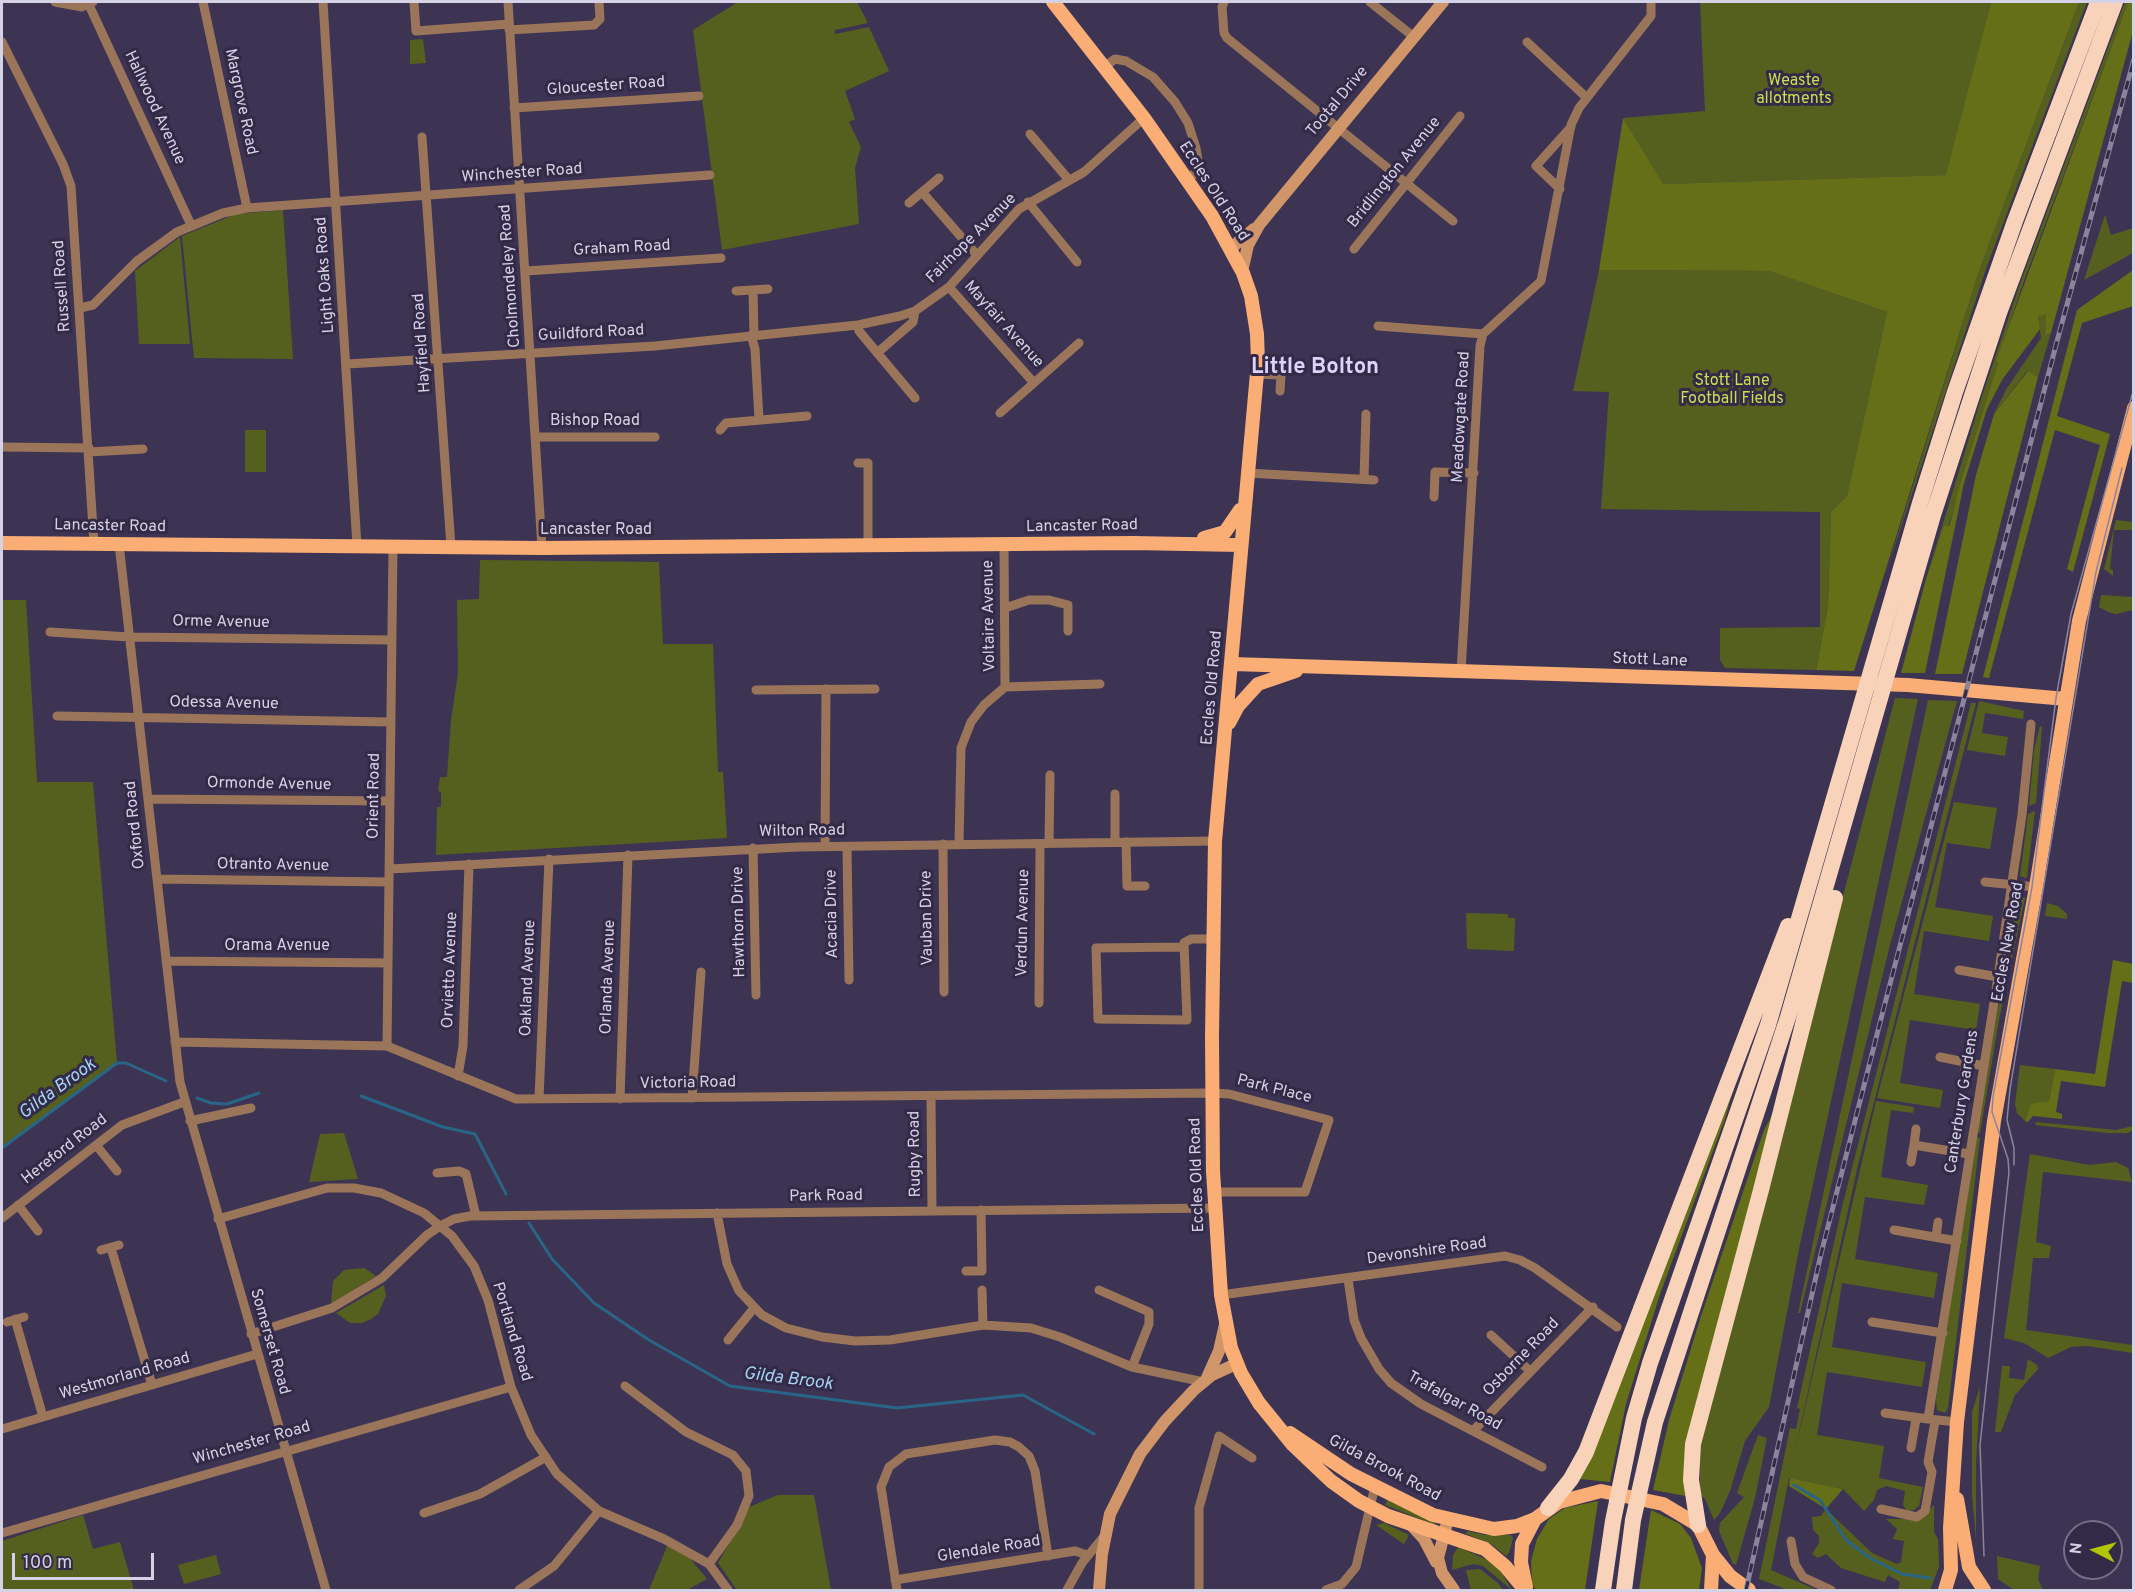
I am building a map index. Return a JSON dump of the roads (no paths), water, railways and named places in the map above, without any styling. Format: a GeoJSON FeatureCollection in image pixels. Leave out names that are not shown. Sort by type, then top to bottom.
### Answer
{"type":"FeatureCollection","features":[{"type":"Feature","properties":{"kind":"highway"},"geometry":{"type":"LineString","coordinates":[[1603,1590],[1627,1452],[1650,1363],[1768,1025],[1913,525],[1955,392],[2015,220],[2098,2]]}},
{"type":"Feature","properties":{"kind":"highway"},"geometry":{"type":"LineString","coordinates":[[1623,1590],[1633,1520],[1655,1422],[1788,1017],[1930,526],[1975,384],[2115,2]]}},
{"type":"Feature","properties":{"kind":"highway"},"geometry":{"type":"LineString","coordinates":[[1541,1514],[1581,1463],[1778,955],[1857,723]]}},
{"type":"Feature","properties":{"kind":"highway"},"geometry":{"type":"LineString","coordinates":[[1698,1525],[1690,1480],[1694,1437],[1761,1190],[1836,897],[1870,736]]}},
{"type":"Feature","properties":{"kind":"main road","name":"Eccles Old Road"},"geometry":{"type":"LineString","coordinates":[[1053,2],[1144,118],[1231,248],[1251,296],[1257,334],[1257,374],[1215,841],[1212,1093],[1214,1191],[1221,1296],[1225,1321],[1236,1364],[1259,1403],[1277,1424]]}},
{"type":"Feature","properties":{"kind":"main road","name":"Eccles New Road"},"geometry":{"type":"LineString","coordinates":[[1945,1590],[1951,1570],[1950,1528],[1957,1422],[1994,1127],[2037,887],[2079,621],[2133,408]]}},
{"type":"Feature","properties":{"kind":"main road","name":"Lancaster Road"},"geometry":{"type":"LineString","coordinates":[[1191,543],[1225,532],[1244,503]]}},
{"type":"Feature","properties":{"kind":"main road","name":"Lancaster Road"},"geometry":{"type":"LineString","coordinates":[[2,543],[542,548],[1191,543],[1240,545]]}},
{"type":"Feature","properties":{"kind":"main road","name":"Stott Lane"},"geometry":{"type":"LineString","coordinates":[[1232,664],[1842,684],[1980,690],[2066,699]]}},
{"type":"Feature","properties":{"kind":"main road"},"geometry":{"type":"LineString","coordinates":[[1226,728],[1238,706],[1258,684],[1310,668]]}},
{"type":"Feature","properties":{"kind":"main road","name":"Gilda Brook Road"},"geometry":{"type":"LineString","coordinates":[[1277,1424],[1330,1461],[1375,1486],[1448,1519],[1494,1529],[1517,1526],[1580,1495],[1601,1491],[1672,1507],[1698,1525]]}},
{"type":"Feature","properties":{"kind":"main road","name":"Gilda Brook Road"},"geometry":{"type":"LineString","coordinates":[[1277,1424],[1312,1465],[1371,1508],[1412,1526],[1485,1549],[1505,1566],[1526,1590]]}},
{"type":"Feature","properties":{"kind":"main road","name":"Eccles New Road"},"geometry":{"type":"LineString","coordinates":[[1954,1488],[1964,1527],[1969,1567],[1984,1590]]}},
{"type":"Feature","properties":{"kind":"main road"},"geometry":{"type":"LineString","coordinates":[[1526,1590],[1521,1554],[1525,1536],[1541,1514]]}},
{"type":"Feature","properties":{"kind":"main road"},"geometry":{"type":"LineString","coordinates":[[1698,1525],[1713,1555],[1730,1576],[1749,1590]]}},
{"type":"Feature","properties":{"kind":"main road"},"geometry":{"type":"LineString","coordinates":[[1711,1590],[1713,1555]]}},
{"type":"Feature","properties":{"kind":"street"},"geometry":{"type":"LineString","coordinates":[[56,2],[78,7],[91,3]]}},
{"type":"Feature","properties":{"kind":"street","name":"Margrove Road"},"geometry":{"type":"LineString","coordinates":[[203,2],[247,208]]}},
{"type":"Feature","properties":{"kind":"street","name":"Light Oaks Road"},"geometry":{"type":"LineString","coordinates":[[323,2],[357,546]]}},
{"type":"Feature","properties":{"kind":"street"},"geometry":{"type":"LineString","coordinates":[[414,2],[416,31],[594,25],[600,20],[599,2]]}},
{"type":"Feature","properties":{"kind":"street","name":"Cholmondeley Road"},"geometry":{"type":"LineString","coordinates":[[508,2],[542,548]]}},
{"type":"Feature","properties":{"kind":"street"},"geometry":{"type":"LineString","coordinates":[[1224,2],[1223,16],[1227,38],[1453,220]]}},
{"type":"Feature","properties":{"kind":"street"},"geometry":{"type":"LineString","coordinates":[[1370,2],[1414,37]]}},
{"type":"Feature","properties":{"kind":"street","name":"Tootal Drive"},"geometry":{"type":"LineString","coordinates":[[1242,272],[1248,245],[1259,225],[1443,2]]}},
{"type":"Feature","properties":{"kind":"street","name":"Meadowgate Road"},"geometry":{"type":"LineString","coordinates":[[1461,672],[1480,346],[1483,334],[1541,281],[1571,127],[1579,108],[1651,16],[1651,2]]}},
{"type":"Feature","properties":{"kind":"street","name":"Hallwood Avenue"},"geometry":{"type":"LineString","coordinates":[[91,3],[191,225]]}},
{"type":"Feature","properties":{"kind":"street","name":"Russell Road"},"geometry":{"type":"LineString","coordinates":[[2,42],[69,178],[80,308],[94,544]]}},
{"type":"Feature","properties":{"kind":"street"},"geometry":{"type":"LineString","coordinates":[[1527,42],[1587,98]]}},
{"type":"Feature","properties":{"kind":"street"},"geometry":{"type":"LineString","coordinates":[[1104,67],[1115,59],[1126,62],[1153,77],[1175,102],[1188,123],[1196,148],[1199,168],[1188,181]]}},
{"type":"Feature","properties":{"kind":"street","name":"Gloucester Road"},"geometry":{"type":"LineString","coordinates":[[514,108],[699,96]]}},
{"type":"Feature","properties":{"kind":"street","name":"Bridlington Avenue"},"geometry":{"type":"LineString","coordinates":[[1354,249],[1460,116]]}},
{"type":"Feature","properties":{"kind":"street","name":"Fairhope Avenue"},"geometry":{"type":"LineString","coordinates":[[728,338],[879,322],[915,311],[949,287],[1009,219],[1028,202],[1084,172],[1144,118]]}},
{"type":"Feature","properties":{"kind":"street"},"geometry":{"type":"LineString","coordinates":[[1560,189],[1536,166],[1571,127]]}},
{"type":"Feature","properties":{"kind":"street"},"geometry":{"type":"LineString","coordinates":[[1030,134],[1070,180]]}},
{"type":"Feature","properties":{"kind":"street","name":"Hayfield Road"},"geometry":{"type":"LineString","coordinates":[[422,137],[429,195],[451,547]]}},
{"type":"Feature","properties":{"kind":"street","name":"Winchester Road"},"geometry":{"type":"LineString","coordinates":[[80,308],[93,305],[150,250],[191,225],[247,208],[710,175]]}},
{"type":"Feature","properties":{"kind":"street"},"geometry":{"type":"LineString","coordinates":[[909,203],[939,178]]}},
{"type":"Feature","properties":{"kind":"street"},"geometry":{"type":"LineString","coordinates":[[922,192],[977,255]]}},
{"type":"Feature","properties":{"kind":"street"},"geometry":{"type":"LineString","coordinates":[[1028,202],[1077,262]]}},
{"type":"Feature","properties":{"kind":"street","name":"Tootal Drive"},"geometry":{"type":"LineString","coordinates":[[1231,248],[1259,225]]}},
{"type":"Feature","properties":{"kind":"street","name":"Graham Road"},"geometry":{"type":"LineString","coordinates":[[526,271],[721,258]]}},
{"type":"Feature","properties":{"kind":"street","name":"Mayfair Avenue"},"geometry":{"type":"LineString","coordinates":[[949,287],[1034,383]]}},
{"type":"Feature","properties":{"kind":"street"},"geometry":{"type":"LineString","coordinates":[[736,291],[768,288]]}},
{"type":"Feature","properties":{"kind":"street"},"geometry":{"type":"LineString","coordinates":[[753,290],[753,335],[759,419]]}},
{"type":"Feature","properties":{"kind":"street"},"geometry":{"type":"LineString","coordinates":[[877,353],[913,322],[915,311]]}},
{"type":"Feature","properties":{"kind":"street"},"geometry":{"type":"LineString","coordinates":[[858,325],[859,331],[915,398]]}},
{"type":"Feature","properties":{"kind":"street"},"geometry":{"type":"LineString","coordinates":[[1378,326],[1483,334]]}},
{"type":"Feature","properties":{"kind":"street","name":"Guildford Road"},"geometry":{"type":"LineString","coordinates":[[347,364],[655,346],[728,338]]}},
{"type":"Feature","properties":{"kind":"street","name":"Mayfair Avenue"},"geometry":{"type":"LineString","coordinates":[[1000,413],[1079,344]]}},
{"type":"Feature","properties":{"kind":"street"},"geometry":{"type":"LineString","coordinates":[[1280,391],[1282,360]]}},
{"type":"Feature","properties":{"kind":"street"},"geometry":{"type":"LineString","coordinates":[[1257,374],[1281,375]]}},
{"type":"Feature","properties":{"kind":"street"},"geometry":{"type":"LineString","coordinates":[[1364,479],[1366,414]]}},
{"type":"Feature","properties":{"kind":"street"},"geometry":{"type":"LineString","coordinates":[[720,430],[726,423],[807,416]]}},
{"type":"Feature","properties":{"kind":"street","name":"Bishop Road"},"geometry":{"type":"LineString","coordinates":[[535,437],[655,437]]}},
{"type":"Feature","properties":{"kind":"street"},"geometry":{"type":"LineString","coordinates":[[2,447],[143,449]]}},
{"type":"Feature","properties":{"kind":"street"},"geometry":{"type":"LineString","coordinates":[[858,463],[868,463],[868,545]]}},
{"type":"Feature","properties":{"kind":"street"},"geometry":{"type":"LineString","coordinates":[[1434,497],[1435,472],[1474,473]]}},
{"type":"Feature","properties":{"kind":"street"},"geometry":{"type":"LineString","coordinates":[[1247,473],[1374,480]]}},
{"type":"Feature","properties":{"kind":"street","name":"Oxford Road"},"geometry":{"type":"LineString","coordinates":[[118,544],[175,1042],[184,1102]]}},
{"type":"Feature","properties":{"kind":"street","name":"Voltaire Avenue"},"geometry":{"type":"LineString","coordinates":[[1004,545],[1005,687]]}},
{"type":"Feature","properties":{"kind":"street","name":"Orient Road"},"geometry":{"type":"LineString","coordinates":[[387,1046],[393,546]]}},
{"type":"Feature","properties":{"kind":"street"},"geometry":{"type":"LineString","coordinates":[[1005,608],[1029,600],[1049,600],[1068,605],[1068,631]]}},
{"type":"Feature","properties":{"kind":"street","name":"Orme Avenue"},"geometry":{"type":"LineString","coordinates":[[50,632],[129,637],[392,640]]}},
{"type":"Feature","properties":{"kind":"street"},"geometry":{"type":"LineString","coordinates":[[959,843],[960,748],[979,712],[1005,687],[1100,684]]}},
{"type":"Feature","properties":{"kind":"street"},"geometry":{"type":"LineString","coordinates":[[825,846],[826,689]]}},
{"type":"Feature","properties":{"kind":"street"},"geometry":{"type":"LineString","coordinates":[[756,690],[875,689]]}},
{"type":"Feature","properties":{"kind":"street","name":"Odessa Avenue"},"geometry":{"type":"LineString","coordinates":[[57,716],[391,722]]}},
{"type":"Feature","properties":{"kind":"street","name":"Canterbury Gardens"},"geometry":{"type":"LineString","coordinates":[[1881,1509],[1917,1517],[1926,1511],[1932,1472],[1928,1462],[1931,1420],[1969,1154],[2012,885],[2031,724]]}},
{"type":"Feature","properties":{"kind":"street","name":"Verdun Avenue"},"geometry":{"type":"LineString","coordinates":[[1039,1003],[1050,775]]}},
{"type":"Feature","properties":{"kind":"street"},"geometry":{"type":"LineString","coordinates":[[1115,794],[1115,842]]}},
{"type":"Feature","properties":{"kind":"street","name":"Ormonde Avenue"},"geometry":{"type":"LineString","coordinates":[[148,799],[390,801]]}},
{"type":"Feature","properties":{"kind":"street","name":"Wilton Road"},"geometry":{"type":"LineString","coordinates":[[390,869],[753,848],[959,843],[1215,841]]}},
{"type":"Feature","properties":{"kind":"street"},"geometry":{"type":"LineString","coordinates":[[1126,842],[1127,886],[1145,886]]}},
{"type":"Feature","properties":{"kind":"street","name":"Vauban Drive"},"geometry":{"type":"LineString","coordinates":[[943,844],[944,992]]}},
{"type":"Feature","properties":{"kind":"street","name":"Acacia Drive"},"geometry":{"type":"LineString","coordinates":[[847,846],[849,980]]}},
{"type":"Feature","properties":{"kind":"street","name":"Hawthorn Drive"},"geometry":{"type":"LineString","coordinates":[[753,848],[756,995]]}},
{"type":"Feature","properties":{"kind":"street","name":"Orlanda Avenue"},"geometry":{"type":"LineString","coordinates":[[620,1099],[628,855]]}},
{"type":"Feature","properties":{"kind":"street","name":"Oakland Avenue"},"geometry":{"type":"LineString","coordinates":[[540,1099],[549,859]]}},
{"type":"Feature","properties":{"kind":"street","name":"Orvietto Avenue"},"geometry":{"type":"LineString","coordinates":[[458,1076],[463,1046],[469,864]]}},
{"type":"Feature","properties":{"kind":"street","name":"Otranto Avenue"},"geometry":{"type":"LineString","coordinates":[[157,879],[389,882]]}},
{"type":"Feature","properties":{"kind":"street"},"geometry":{"type":"LineString","coordinates":[[1985,882],[2037,887]]}},
{"type":"Feature","properties":{"kind":"street"},"geometry":{"type":"LineString","coordinates":[[1182,947],[1096,948],[1098,1019],[1186,1020],[1182,947],[1189,939],[1213,939]]}},
{"type":"Feature","properties":{"kind":"street","name":"Orama Avenue"},"geometry":{"type":"LineString","coordinates":[[166,961],[388,963]]}},
{"type":"Feature","properties":{"kind":"street"},"geometry":{"type":"LineString","coordinates":[[1959,970],[1998,977]]}},
{"type":"Feature","properties":{"kind":"street"},"geometry":{"type":"LineString","coordinates":[[692,1098],[699,977]]}},
{"type":"Feature","properties":{"kind":"street","name":"Victoria Road"},"geometry":{"type":"LineString","coordinates":[[175,1042],[387,1046],[508,1097],[540,1099],[1212,1093]]}},
{"type":"Feature","properties":{"kind":"street"},"geometry":{"type":"LineString","coordinates":[[1940,1058],[1984,1066]]}},
{"type":"Feature","properties":{"kind":"street"},"geometry":{"type":"LineString","coordinates":[[1963,1079],[1966,1062]]}},
{"type":"Feature","properties":{"kind":"street","name":"Park Place"},"geometry":{"type":"LineString","coordinates":[[1212,1093],[1229,1094],[1329,1120],[1305,1192],[1214,1191]]}},
{"type":"Feature","properties":{"kind":"street","name":"Rugby Road"},"geometry":{"type":"LineString","coordinates":[[931,1097],[932,1211]]}},
{"type":"Feature","properties":{"kind":"street","name":"Somerset Road"},"geometry":{"type":"LineString","coordinates":[[184,1102],[326,1590]]}},
{"type":"Feature","properties":{"kind":"street","name":"Hereford Road"},"geometry":{"type":"LineString","coordinates":[[2,1218],[122,1125],[184,1102]]}},
{"type":"Feature","properties":{"kind":"street"},"geometry":{"type":"LineString","coordinates":[[190,1121],[251,1108]]}},
{"type":"Feature","properties":{"kind":"street"},"geometry":{"type":"LineString","coordinates":[[1911,1162],[1916,1129]]}},
{"type":"Feature","properties":{"kind":"street"},"geometry":{"type":"LineString","coordinates":[[96,1145],[117,1171]]}},
{"type":"Feature","properties":{"kind":"street"},"geometry":{"type":"LineString","coordinates":[[1914,1145],[1969,1154]]}},
{"type":"Feature","properties":{"kind":"street"},"geometry":{"type":"LineString","coordinates":[[437,1173],[459,1171],[466,1174],[476,1216]]}},
{"type":"Feature","properties":{"kind":"street","name":"Portland Road"},"geometry":{"type":"LineString","coordinates":[[218,1219],[327,1188],[354,1188],[400,1199],[424,1213],[452,1236],[474,1266],[488,1300],[511,1387],[531,1435],[558,1474],[599,1511],[664,1539],[709,1564],[728,1590]]}},
{"type":"Feature","properties":{"kind":"street"},"geometry":{"type":"LineString","coordinates":[[18,1205],[38,1231]]}},
{"type":"Feature","properties":{"kind":"street","name":"Park Road"},"geometry":{"type":"LineString","coordinates":[[440,1226],[454,1219],[476,1216],[1215,1208]]}},
{"type":"Feature","properties":{"kind":"street"},"geometry":{"type":"LineString","coordinates":[[966,1271],[982,1271],[981,1210]]}},
{"type":"Feature","properties":{"kind":"street"},"geometry":{"type":"LineString","coordinates":[[717,1213],[727,1264],[739,1291],[754,1308],[786,1328],[822,1337],[855,1341],[890,1340],[982,1325],[1031,1328],[1060,1337],[1132,1367],[1205,1381]]}},
{"type":"Feature","properties":{"kind":"street"},"geometry":{"type":"LineString","coordinates":[[1936,1238],[1938,1222]]}},
{"type":"Feature","properties":{"kind":"street"},"geometry":{"type":"LineString","coordinates":[[251,1334],[332,1308],[382,1278],[427,1235],[440,1226]]}},
{"type":"Feature","properties":{"kind":"street"},"geometry":{"type":"LineString","coordinates":[[1894,1230],[1957,1241]]}},
{"type":"Feature","properties":{"kind":"street"},"geometry":{"type":"LineString","coordinates":[[110,1248],[152,1385]]}},
{"type":"Feature","properties":{"kind":"street","name":"Devonshire Road"},"geometry":{"type":"LineString","coordinates":[[1221,1296],[1505,1256],[1520,1260],[1535,1268],[1593,1307],[1615,1325],[1620,1314]]}},
{"type":"Feature","properties":{"kind":"street","name":"Trafalgar Road"},"geometry":{"type":"LineString","coordinates":[[1348,1279],[1358,1329],[1379,1369],[1403,1393],[1542,1467]]}},
{"type":"Feature","properties":{"kind":"street"},"geometry":{"type":"LineString","coordinates":[[982,1290],[982,1325]]}},
{"type":"Feature","properties":{"kind":"street"},"geometry":{"type":"LineString","coordinates":[[1099,1290],[1149,1312],[1149,1324],[1132,1367]]}},
{"type":"Feature","properties":{"kind":"street","name":"Osborne Road"},"geometry":{"type":"LineString","coordinates":[[1473,1431],[1593,1307]]}},
{"type":"Feature","properties":{"kind":"street"},"geometry":{"type":"LineString","coordinates":[[728,1340],[754,1308]]}},
{"type":"Feature","properties":{"kind":"street"},"geometry":{"type":"LineString","coordinates":[[15,1320],[43,1417]]}},
{"type":"Feature","properties":{"kind":"street"},"geometry":{"type":"LineString","coordinates":[[1205,1381],[1220,1346],[1225,1321]]}},
{"type":"Feature","properties":{"kind":"street"},"geometry":{"type":"LineString","coordinates":[[1872,1322],[1943,1333]]}},
{"type":"Feature","properties":{"kind":"street"},"geometry":{"type":"LineString","coordinates":[[1491,1335],[1530,1371]]}},
{"type":"Feature","properties":{"kind":"street","name":"Westmorland Road"},"geometry":{"type":"LineString","coordinates":[[2,1429],[257,1354]]}},
{"type":"Feature","properties":{"kind":"street"},"geometry":{"type":"LineString","coordinates":[[1099,1590],[1105,1535],[1115,1500],[1140,1454],[1174,1411],[1205,1381],[1236,1364]]}},
{"type":"Feature","properties":{"kind":"street"},"geometry":{"type":"LineString","coordinates":[[625,1386],[686,1432],[734,1455],[746,1471],[749,1496],[737,1525],[709,1564]]}},
{"type":"Feature","properties":{"kind":"street","name":"Winchester Road"},"geometry":{"type":"LineString","coordinates":[[2,1533],[511,1387]]}},
{"type":"Feature","properties":{"kind":"street"},"geometry":{"type":"LineString","coordinates":[[1885,1413],[1916,1419],[1957,1422]]}},
{"type":"Feature","properties":{"kind":"street"},"geometry":{"type":"LineString","coordinates":[[1911,1448],[1916,1419]]}},
{"type":"Feature","properties":{"kind":"street"},"geometry":{"type":"LineString","coordinates":[[1199,1590],[1199,1508],[1219,1436],[1252,1458]]}},
{"type":"Feature","properties":{"kind":"street"},"geometry":{"type":"LineString","coordinates":[[897,1590],[881,1486],[889,1467],[906,1454],[995,1440],[1010,1442],[1019,1447],[1029,1456],[1035,1471],[1048,1556]]}},
{"type":"Feature","properties":{"kind":"street"},"geometry":{"type":"LineString","coordinates":[[424,1513],[480,1494],[546,1457]]}},
{"type":"Feature","properties":{"kind":"street"},"geometry":{"type":"LineString","coordinates":[[1326,1590],[1342,1584],[1356,1567],[1375,1486]]}},
{"type":"Feature","properties":{"kind":"street"},"geometry":{"type":"LineString","coordinates":[[519,1590],[554,1566],[599,1511]]}},
{"type":"Feature","properties":{"kind":"street"},"geometry":{"type":"LineString","coordinates":[[1438,1566],[1438,1553],[1448,1519]]}},
{"type":"Feature","properties":{"kind":"street"},"geometry":{"type":"LineString","coordinates":[[1412,1526],[1424,1539],[1454,1590]]}},
{"type":"Feature","properties":{"kind":"street"},"geometry":{"type":"LineString","coordinates":[[1067,1590],[1088,1555],[1105,1535]]}},
{"type":"Feature","properties":{"kind":"street"},"geometry":{"type":"LineString","coordinates":[[1791,1541],[1795,1564],[1803,1577],[1831,1590]]}},
{"type":"Feature","properties":{"kind":"street","name":"Glendale Road"},"geometry":{"type":"LineString","coordinates":[[895,1580],[1075,1551],[1088,1555]]}},
{"type":"Feature","properties":{"kind":"waterway","name":"Gilda Brook"},"geometry":{"type":"LineString","coordinates":[[2,1148],[117,1063],[126,1063],[166,1081]]}},
{"type":"Feature","properties":{"kind":"waterway","name":"Gilda Brook"},"geometry":{"type":"LineString","coordinates":[[197,1098],[211,1103],[227,1104],[259,1093]]}},
{"type":"Feature","properties":{"kind":"waterway","name":"Gilda Brook"},"geometry":{"type":"LineString","coordinates":[[361,1096],[443,1127],[475,1134],[506,1194]]}},
{"type":"Feature","properties":{"kind":"waterway","name":"Gilda Brook"},"geometry":{"type":"LineString","coordinates":[[529,1223],[552,1259],[594,1303],[649,1340],[730,1386],[897,1408],[1023,1395],[1094,1434]]}},
{"type":"Feature","properties":{"kind":"waterway","name":"Gilda Brook"},"geometry":{"type":"LineString","coordinates":[[1794,1485],[1820,1500],[1846,1540],[1870,1558],[1902,1574],[1930,1578]]}},
{"type":"Feature","properties":{"kind":"tram line"},"geometry":{"type":"LineString","coordinates":[[1984,1556],[1980,1445],[2009,1172],[2008,1159],[1992,1112],[1993,1097],[2032,887],[2056,698],[2071,614],[2134,388]]}},
{"type":"Feature","properties":{"kind":"tram line"},"geometry":{"type":"LineString","coordinates":[[2014,1165],[2014,1148],[2007,1120],[2010,1089],[2096,572],[2122,468]]}},
{"type":"Feature","properties":{"kind":"railway"},"geometry":{"type":"LineString","coordinates":[[1746,1590],[1821,1254],[2056,345],[2134,59]]}},
{"type":"Feature","properties":{"kind":"district","name":"Little Bolton"},"geometry":{"type":"Point","coordinates":[1315,369]}},
{"type":"Feature","properties":{"kind":"park label","name":"Weaste allotments"},"geometry":{"type":"Point","coordinates":[1794,91]}},
{"type":"Feature","properties":{"kind":"park label","name":"Stott Lane Football Fields"},"geometry":{"type":"Point","coordinates":[1732,391]}}]}
